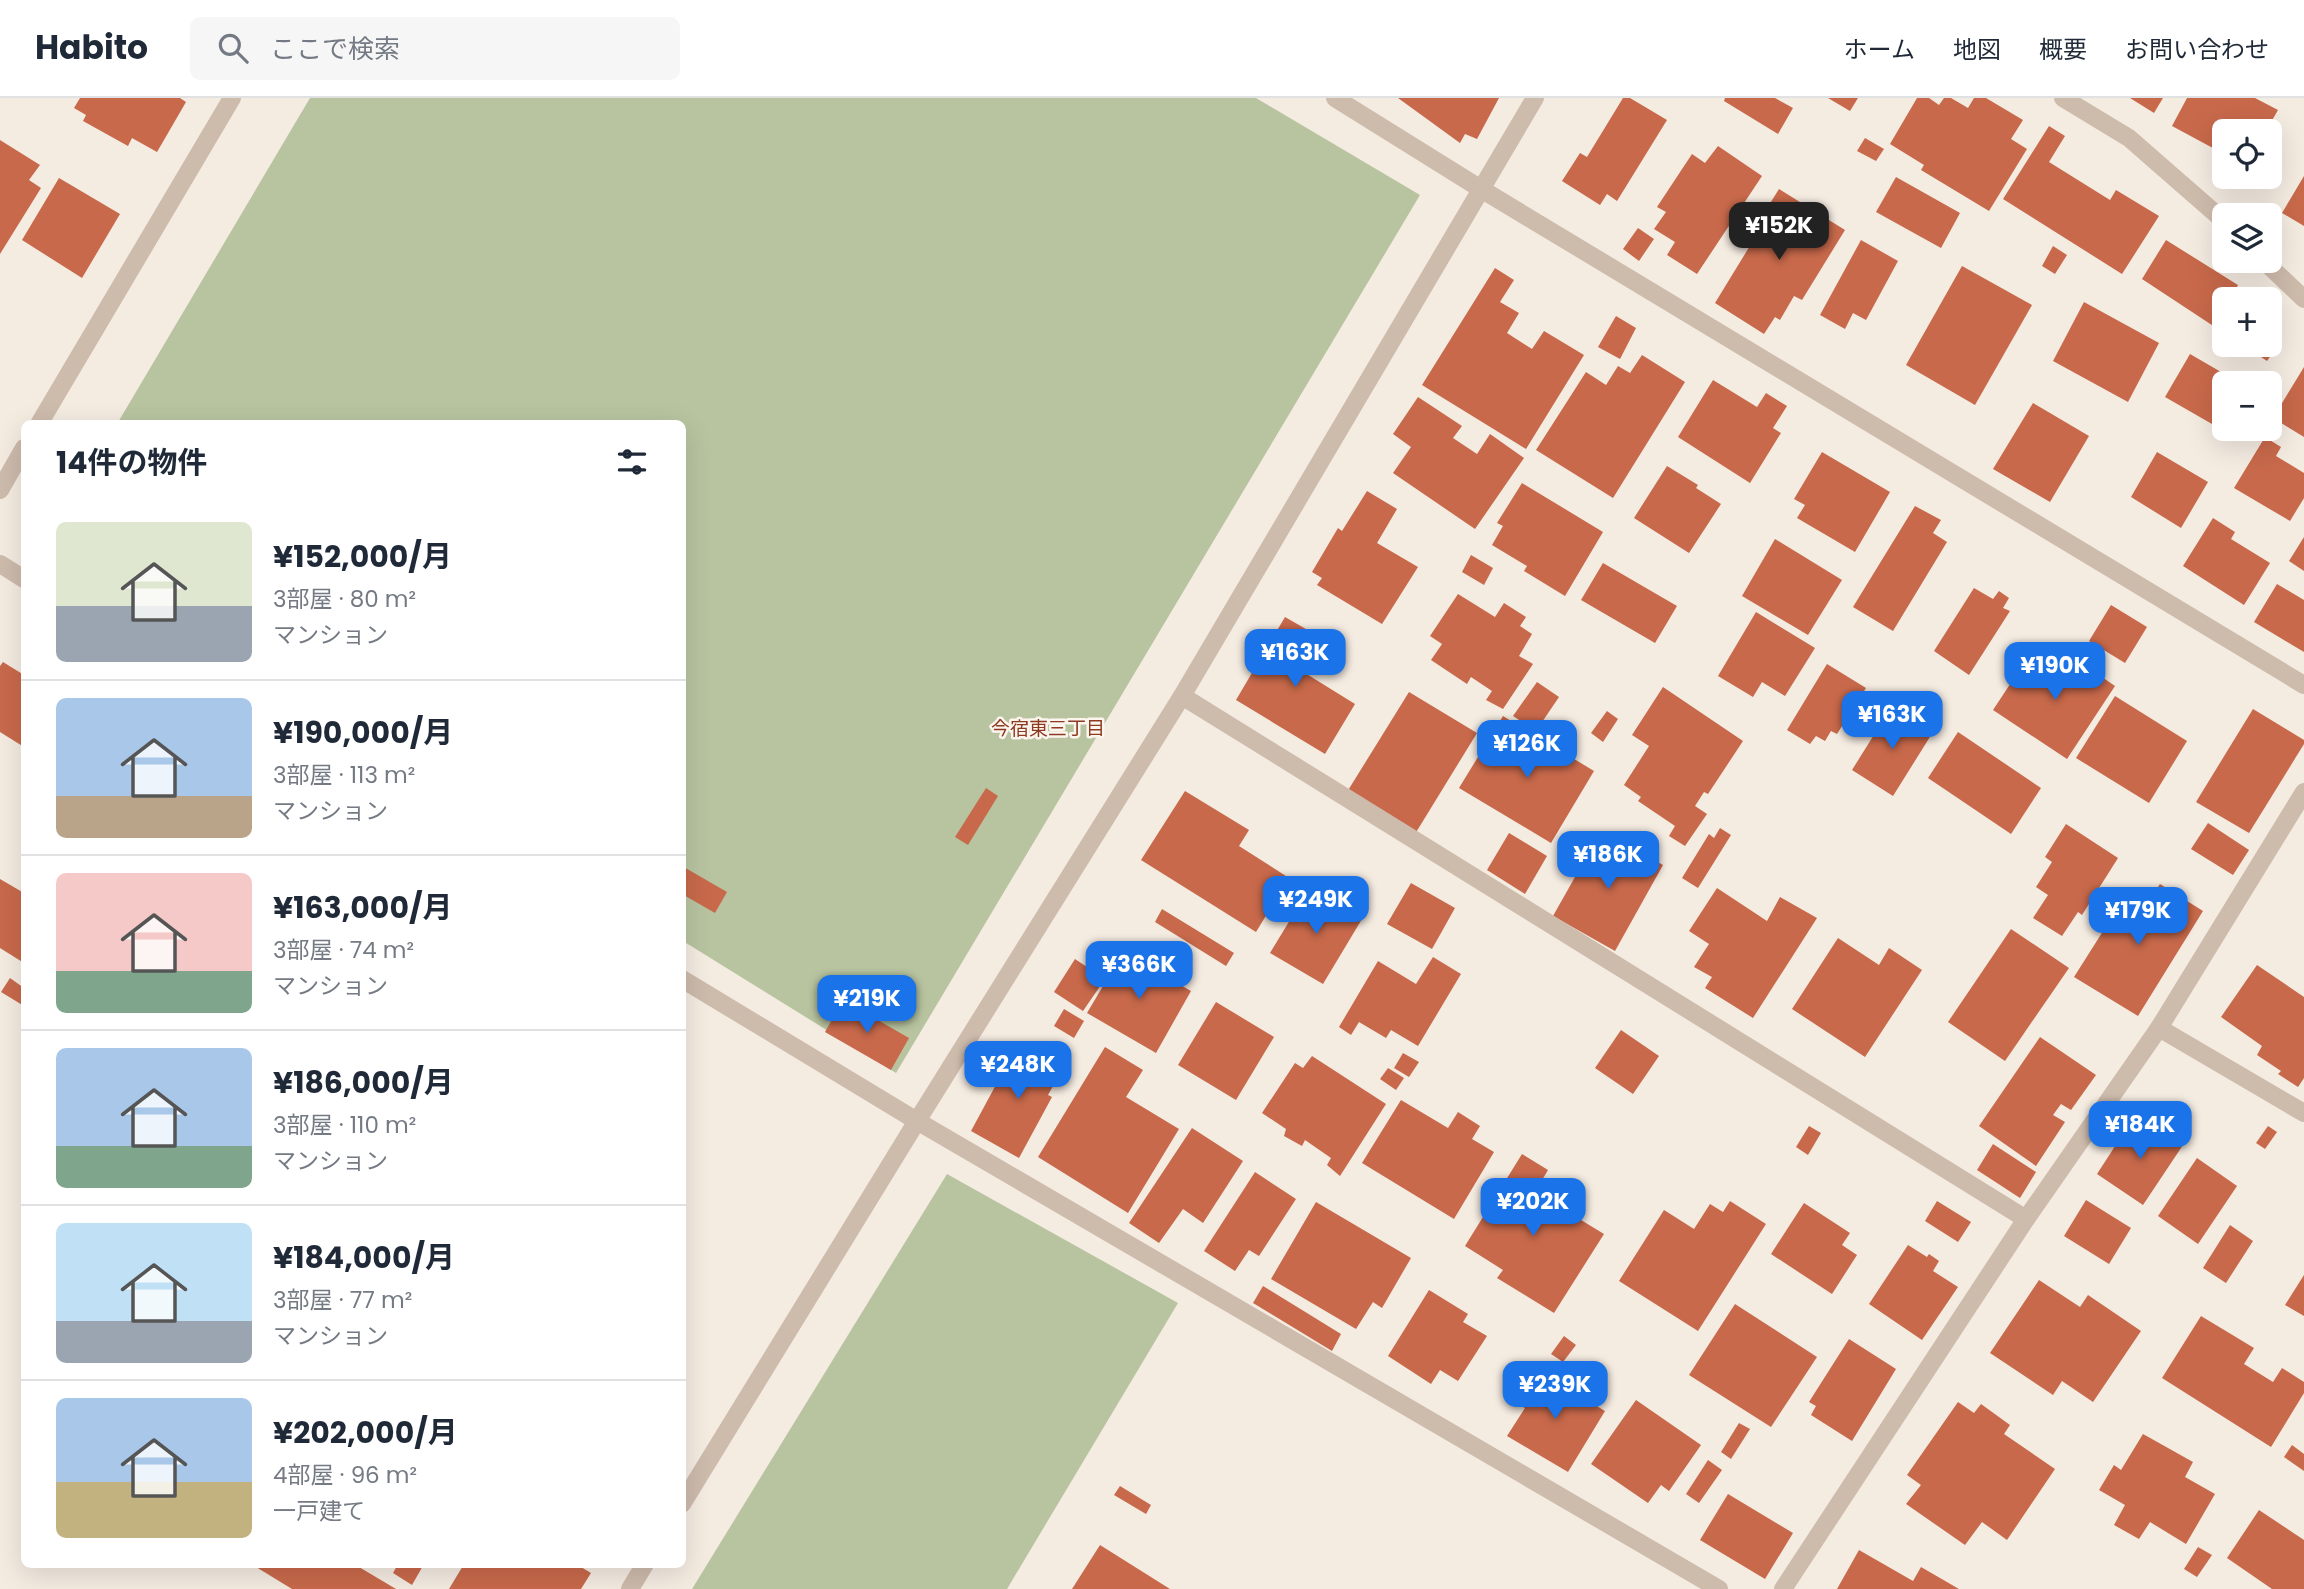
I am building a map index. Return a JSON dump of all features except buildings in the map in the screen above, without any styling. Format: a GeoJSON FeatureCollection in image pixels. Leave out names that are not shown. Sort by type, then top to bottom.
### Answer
{"type":"FeatureCollection","features":[{"type":"Feature","properties":{"kind":"street"},"geometry":{"type":"LineString","coordinates":[[41,420],[232,98]]}},
{"type":"Feature","properties":{"kind":"street"},"geometry":{"type":"LineString","coordinates":[[1335,98],[1481,189],[2304,685]]}},
{"type":"Feature","properties":{"kind":"street"},"geometry":{"type":"LineString","coordinates":[[686,1497],[1182,696],[1535,98]]}},
{"type":"Feature","properties":{"kind":"street"},"geometry":{"type":"LineString","coordinates":[[2063,98],[2129,138],[2212,211]]}},
{"type":"Feature","properties":{"kind":"street"},"geometry":{"type":"LineString","coordinates":[[2277,273],[2304,299]]}},
{"type":"Feature","properties":{"kind":"street"},"geometry":{"type":"LineString","coordinates":[[0,490],[21,453]]}},
{"type":"Feature","properties":{"kind":"street"},"geometry":{"type":"LineString","coordinates":[[0,564],[21,577]]}},
{"type":"Feature","properties":{"kind":"street"},"geometry":{"type":"LineString","coordinates":[[1182,696],[2026,1219]]}},
{"type":"Feature","properties":{"kind":"street"},"geometry":{"type":"LineString","coordinates":[[1783,1589],[2026,1219],[2159,1028],[2304,792]]}},
{"type":"Feature","properties":{"kind":"street"},"geometry":{"type":"LineString","coordinates":[[686,981],[917,1121],[1719,1589]]}},
{"type":"Feature","properties":{"kind":"street"},"geometry":{"type":"LineString","coordinates":[[2159,1028],[2304,1113]]}},
{"type":"Feature","properties":{"kind":"street"},"geometry":{"type":"LineString","coordinates":[[630,1589],[643,1568]]}},
{"type":"Feature","properties":{"kind":"green space"},"geometry":{"type":"Polygon","coordinates":[[[310,98],[1256,98],[1420,195],[896,1073],[686,943],[686,420],[119,420],[310,98]]]}},
{"type":"Feature","properties":{"kind":"green space"},"geometry":{"type":"Polygon","coordinates":[[[947,1174],[1178,1303],[1007,1589],[692,1589],[947,1174]]]}},
{"type":"Feature","properties":{"kind":"district","name":"今宿東三丁目"},"geometry":{"type":"Point","coordinates":[1048,728]}}]}
